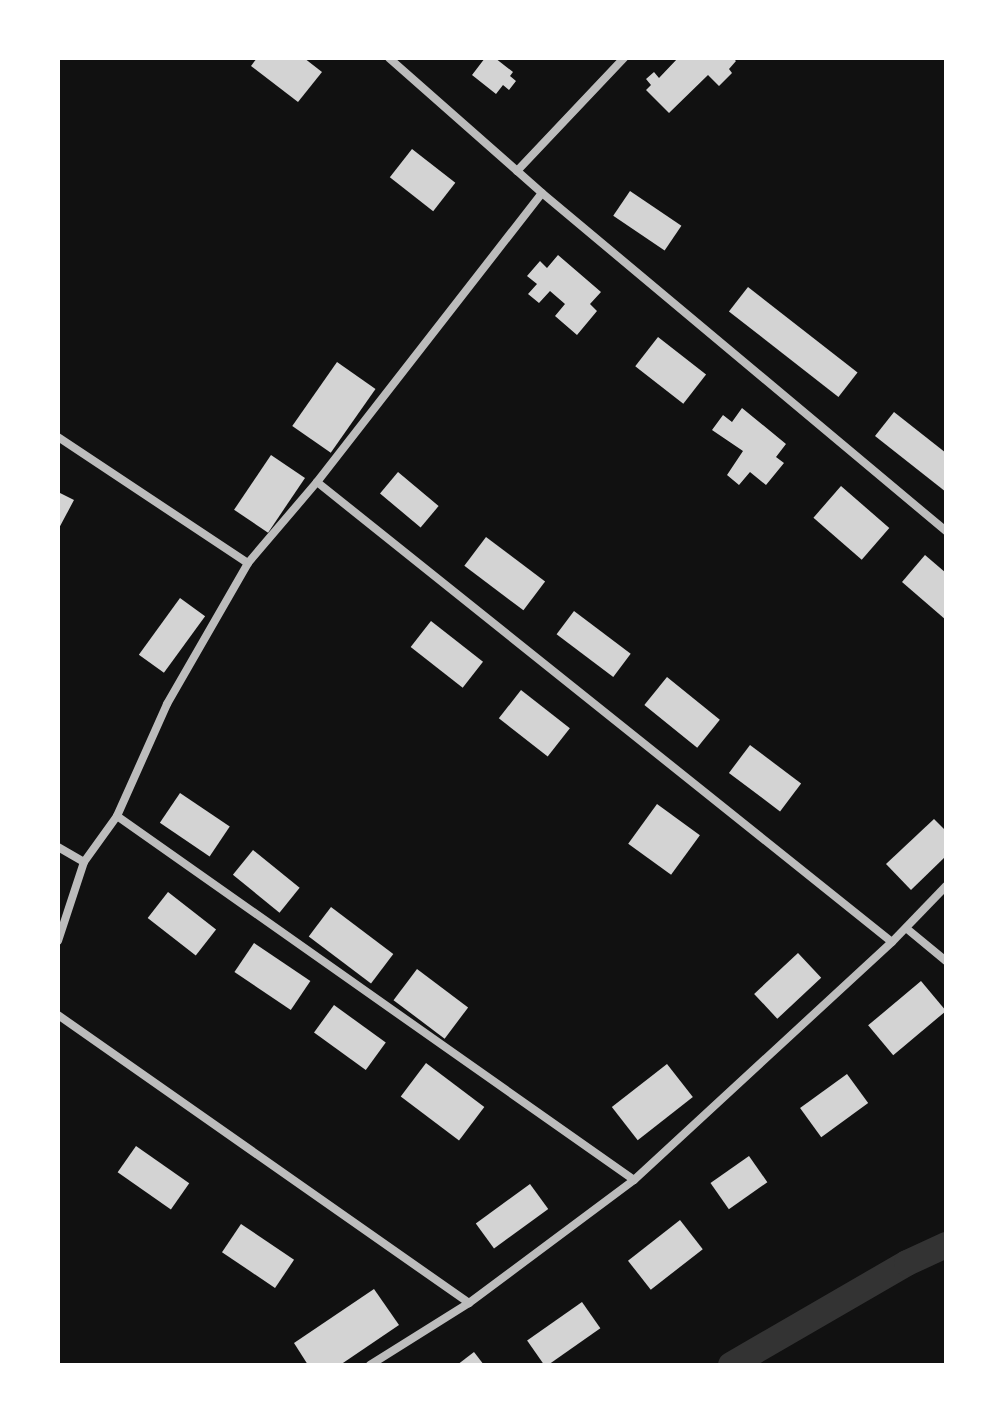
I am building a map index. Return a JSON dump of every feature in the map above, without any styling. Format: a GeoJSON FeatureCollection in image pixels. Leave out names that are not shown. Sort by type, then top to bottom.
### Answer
{"type":"FeatureCollection","features":[{"type":"Feature","properties":{"kind":"street"},"geometry":{"type":"LineString","coordinates":[[389,58],[542,193],[946,531]]}},
{"type":"Feature","properties":{"kind":"street"},"geometry":{"type":"LineString","coordinates":[[517,171],[624,58]]}},
{"type":"Feature","properties":{"kind":"street"},"geometry":{"type":"LineString","coordinates":[[58,941],[84,862],[117,816],[167,704],[248,563],[317,482],[542,193]]}},
{"type":"Feature","properties":{"kind":"street"},"geometry":{"type":"LineString","coordinates":[[58,437],[248,563]]}},
{"type":"Feature","properties":{"kind":"street"},"geometry":{"type":"LineString","coordinates":[[317,482],[892,942]]}},
{"type":"Feature","properties":{"kind":"street"},"geometry":{"type":"LineString","coordinates":[[117,816],[634,1180]]}},
{"type":"Feature","properties":{"kind":"street"},"geometry":{"type":"LineString","coordinates":[[58,847],[84,862]]}},
{"type":"Feature","properties":{"kind":"street"},"geometry":{"type":"LineString","coordinates":[[370,1365],[469,1303],[634,1180],[892,942],[946,886]]}},
{"type":"Feature","properties":{"kind":"street"},"geometry":{"type":"LineString","coordinates":[[906,928],[946,961]]}},
{"type":"Feature","properties":{"kind":"street"},"geometry":{"type":"LineString","coordinates":[[58,1015],[469,1303]]}},
{"type":"Feature","properties":{"kind":"building"},"geometry":{"type":"Polygon","coordinates":[[[257,58],[304,58],[322,72],[298,102],[251,66],[257,58]]]}},
{"type":"Feature","properties":{"kind":"building"},"geometry":{"type":"Polygon","coordinates":[[[485,58],[495,58],[513,72],[510,76],[516,81],[509,90],[503,85],[496,94],[472,75],[485,58]]]}},
{"type":"Feature","properties":{"kind":"building"},"geometry":{"type":"Polygon","coordinates":[[[678,58],[733,58],[736,61],[729,69],[732,73],[719,86],[708,75],[669,113],[646,90],[651,85],[646,79],[654,72],[659,78],[678,58]]]}},
{"type":"Feature","properties":{"kind":"building"},"geometry":{"type":"Polygon","coordinates":[[[412,149],[455,183],[433,211],[390,177],[412,149]]]}},
{"type":"Feature","properties":{"kind":"building"},"geometry":{"type":"Polygon","coordinates":[[[630,191],[681,226],[665,251],[613,216],[630,191]]]}},
{"type":"Feature","properties":{"kind":"building"},"geometry":{"type":"Polygon","coordinates":[[[558,255],[601,292],[590,304],[597,311],[577,335],[555,316],[565,304],[550,291],[539,303],[528,294],[537,284],[527,276],[540,261],[547,268],[558,255]]]}},
{"type":"Feature","properties":{"kind":"building"},"geometry":{"type":"Polygon","coordinates":[[[748,287],[858,373],[838,397],[729,311],[748,287]]]}},
{"type":"Feature","properties":{"kind":"building"},"geometry":{"type":"Polygon","coordinates":[[[658,337],[706,375],[683,404],[635,366],[658,337]]]}},
{"type":"Feature","properties":{"kind":"building"},"geometry":{"type":"Polygon","coordinates":[[[337,362],[376,389],[331,453],[292,426],[337,362]]]}},
{"type":"Feature","properties":{"kind":"building"},"geometry":{"type":"Polygon","coordinates":[[[742,408],[786,444],[776,457],[784,463],[766,485],[750,472],[739,485],[727,475],[743,451],[712,430],[723,415],[732,422],[742,408]]]}},
{"type":"Feature","properties":{"kind":"building"},"geometry":{"type":"Polygon","coordinates":[[[894,412],[946,453],[946,492],[875,436],[894,412]]]}},
{"type":"Feature","properties":{"kind":"building"},"geometry":{"type":"Polygon","coordinates":[[[271,455],[305,478],[268,533],[234,510],[271,455]]]}},
{"type":"Feature","properties":{"kind":"building"},"geometry":{"type":"Polygon","coordinates":[[[398,472],[439,506],[421,528],[380,493],[398,472]]]}},
{"type":"Feature","properties":{"kind":"building"},"geometry":{"type":"Polygon","coordinates":[[[841,486],[889,528],[862,560],[813,518],[841,486]]]}},
{"type":"Feature","properties":{"kind":"building"},"geometry":{"type":"Polygon","coordinates":[[[58,492],[74,500],[58,530],[58,492]]]}},
{"type":"Feature","properties":{"kind":"building"},"geometry":{"type":"Polygon","coordinates":[[[486,537],[545,582],[523,610],[464,566],[486,537]]]}},
{"type":"Feature","properties":{"kind":"building"},"geometry":{"type":"Polygon","coordinates":[[[925,555],[946,573],[946,620],[902,582],[925,555]]]}},
{"type":"Feature","properties":{"kind":"building"},"geometry":{"type":"Polygon","coordinates":[[[180,598],[205,616],[164,673],[139,655],[180,598]]]}},
{"type":"Feature","properties":{"kind":"building"},"geometry":{"type":"Polygon","coordinates":[[[574,611],[631,654],[613,677],[557,634],[574,611]]]}},
{"type":"Feature","properties":{"kind":"building"},"geometry":{"type":"Polygon","coordinates":[[[431,621],[483,662],[463,688],[411,647],[431,621]]]}},
{"type":"Feature","properties":{"kind":"building"},"geometry":{"type":"Polygon","coordinates":[[[667,677],[720,720],[697,748],[644,705],[667,677]]]}},
{"type":"Feature","properties":{"kind":"building"},"geometry":{"type":"Polygon","coordinates":[[[521,690],[570,728],[548,757],[499,718],[521,690]]]}},
{"type":"Feature","properties":{"kind":"building"},"geometry":{"type":"Polygon","coordinates":[[[750,745],[801,784],[780,811],[729,773],[750,745]]]}},
{"type":"Feature","properties":{"kind":"building"},"geometry":{"type":"Polygon","coordinates":[[[180,793],[230,827],[210,856],[160,823],[180,793]]]}},
{"type":"Feature","properties":{"kind":"building"},"geometry":{"type":"Polygon","coordinates":[[[657,804],[700,835],[671,875],[628,844],[657,804]]]}},
{"type":"Feature","properties":{"kind":"building"},"geometry":{"type":"Polygon","coordinates":[[[934,819],[946,831],[946,856],[911,890],[886,864],[934,819]]]}},
{"type":"Feature","properties":{"kind":"building"},"geometry":{"type":"Polygon","coordinates":[[[253,850],[300,888],[279,913],[233,875],[253,850]]]}},
{"type":"Feature","properties":{"kind":"building"},"geometry":{"type":"Polygon","coordinates":[[[168,892],[216,930],[196,956],[148,918],[168,892]]]}},
{"type":"Feature","properties":{"kind":"building"},"geometry":{"type":"Polygon","coordinates":[[[331,907],[393,954],[371,983],[309,937],[331,907]]]}},
{"type":"Feature","properties":{"kind":"building"},"geometry":{"type":"Polygon","coordinates":[[[254,943],[310,981],[291,1010],[234,972],[254,943]]]}},
{"type":"Feature","properties":{"kind":"building"},"geometry":{"type":"Polygon","coordinates":[[[798,953],[821,978],[777,1019],[754,994],[798,953]]]}},
{"type":"Feature","properties":{"kind":"building"},"geometry":{"type":"Polygon","coordinates":[[[417,969],[468,1008],[445,1039],[394,1000],[417,969]]]}},
{"type":"Feature","properties":{"kind":"building"},"geometry":{"type":"Polygon","coordinates":[[[921,981],[946,1011],[893,1055],[868,1025],[921,981]]]}},
{"type":"Feature","properties":{"kind":"building"},"geometry":{"type":"Polygon","coordinates":[[[334,1005],[386,1043],[366,1070],[314,1033],[334,1005]]]}},
{"type":"Feature","properties":{"kind":"building"},"geometry":{"type":"Polygon","coordinates":[[[426,1063],[484,1107],[459,1140],[401,1097],[426,1063]]]}},
{"type":"Feature","properties":{"kind":"building"},"geometry":{"type":"Polygon","coordinates":[[[667,1064],[693,1097],[638,1140],[612,1107],[667,1064]]]}},
{"type":"Feature","properties":{"kind":"building"},"geometry":{"type":"Polygon","coordinates":[[[847,1074],[868,1103],[821,1137],[800,1108],[847,1074]]]}},
{"type":"Feature","properties":{"kind":"building"},"geometry":{"type":"Polygon","coordinates":[[[136,1146],[189,1183],[171,1209],[118,1172],[136,1146]]]}},
{"type":"Feature","properties":{"kind":"building"},"geometry":{"type":"Polygon","coordinates":[[[749,1156],[767,1182],[729,1209],[710,1183],[749,1156]]]}},
{"type":"Feature","properties":{"kind":"building"},"geometry":{"type":"Polygon","coordinates":[[[530,1184],[548,1209],[494,1248],[476,1223],[530,1184]]]}},
{"type":"Feature","properties":{"kind":"building"},"geometry":{"type":"Polygon","coordinates":[[[680,1220],[703,1249],[651,1290],[628,1261],[680,1220]]]}},
{"type":"Feature","properties":{"kind":"building"},"geometry":{"type":"Polygon","coordinates":[[[241,1224],[294,1260],[275,1288],[222,1252],[241,1224]]]}},
{"type":"Feature","properties":{"kind":"building"},"geometry":{"type":"Polygon","coordinates":[[[374,1289],[399,1325],[340,1365],[308,1365],[294,1343],[374,1289]]]}},
{"type":"Feature","properties":{"kind":"building"},"geometry":{"type":"Polygon","coordinates":[[[582,1302],[600,1328],[548,1365],[544,1365],[527,1340],[582,1302]]]}},
{"type":"Feature","properties":{"kind":"building"},"geometry":{"type":"Polygon","coordinates":[[[474,1352],[484,1365],[457,1365],[474,1352]]]}},
{"type":"Feature","properties":{"kind":"waterway"},"geometry":{"type":"LineString","coordinates":[[731,1365],[907,1263],[946,1245]]}}]}
